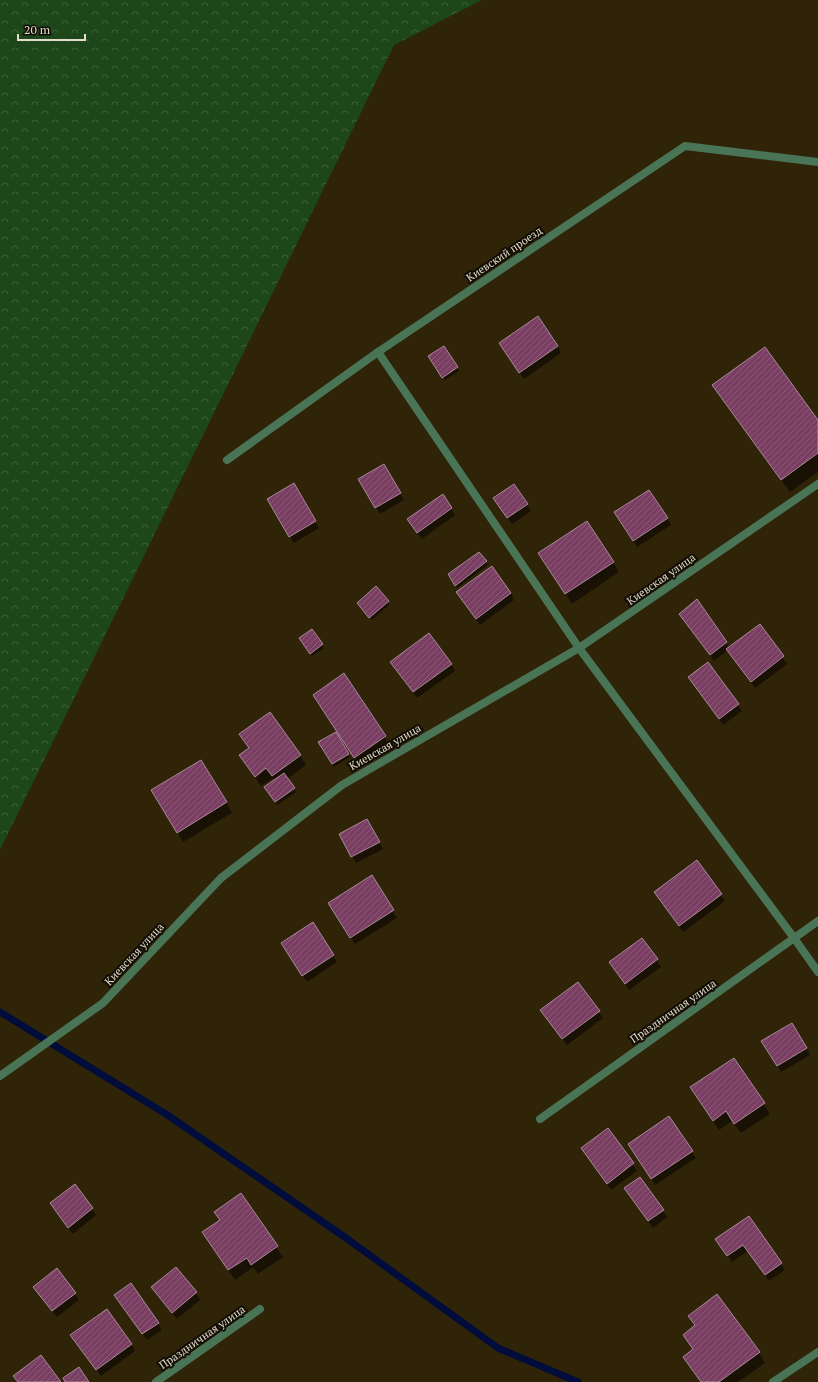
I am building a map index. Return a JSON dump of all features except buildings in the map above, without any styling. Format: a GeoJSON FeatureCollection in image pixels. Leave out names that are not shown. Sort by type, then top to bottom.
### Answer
{"type":"FeatureCollection","features":[{"type":"Feature","properties":{"kind":"street","name":"Киевский проезд"},"geometry":{"type":"LineString","coordinates":[[227,460],[378,352],[685,146],[818,162]]}},
{"type":"Feature","properties":{"kind":"street"},"geometry":{"type":"LineString","coordinates":[[378,352],[579,648],[818,972]]}},
{"type":"Feature","properties":{"kind":"street","name":"Киевская улица"},"geometry":{"type":"LineString","coordinates":[[0,1076],[103,1003],[221,878],[342,784],[579,648],[818,484]]}},
{"type":"Feature","properties":{"kind":"street","name":"Праздничная улица"},"geometry":{"type":"LineString","coordinates":[[540,1119],[818,921]]}},
{"type":"Feature","properties":{"kind":"street","name":"Праздничная улица"},"geometry":{"type":"LineString","coordinates":[[156,1382],[260,1309]]}},
{"type":"Feature","properties":{"kind":"street"},"geometry":{"type":"LineString","coordinates":[[773,1382],[818,1352]]}},
{"type":"Feature","properties":{"kind":"green space"},"geometry":{"type":"Polygon","coordinates":[[[0,0],[482,0],[394,45],[0,850],[0,0]]]}},
{"type":"Feature","properties":{"kind":"waterway"},"geometry":{"type":"LineString","coordinates":[[0,1012],[166,1114],[346,1238],[498,1348],[578,1382]]}}]}
